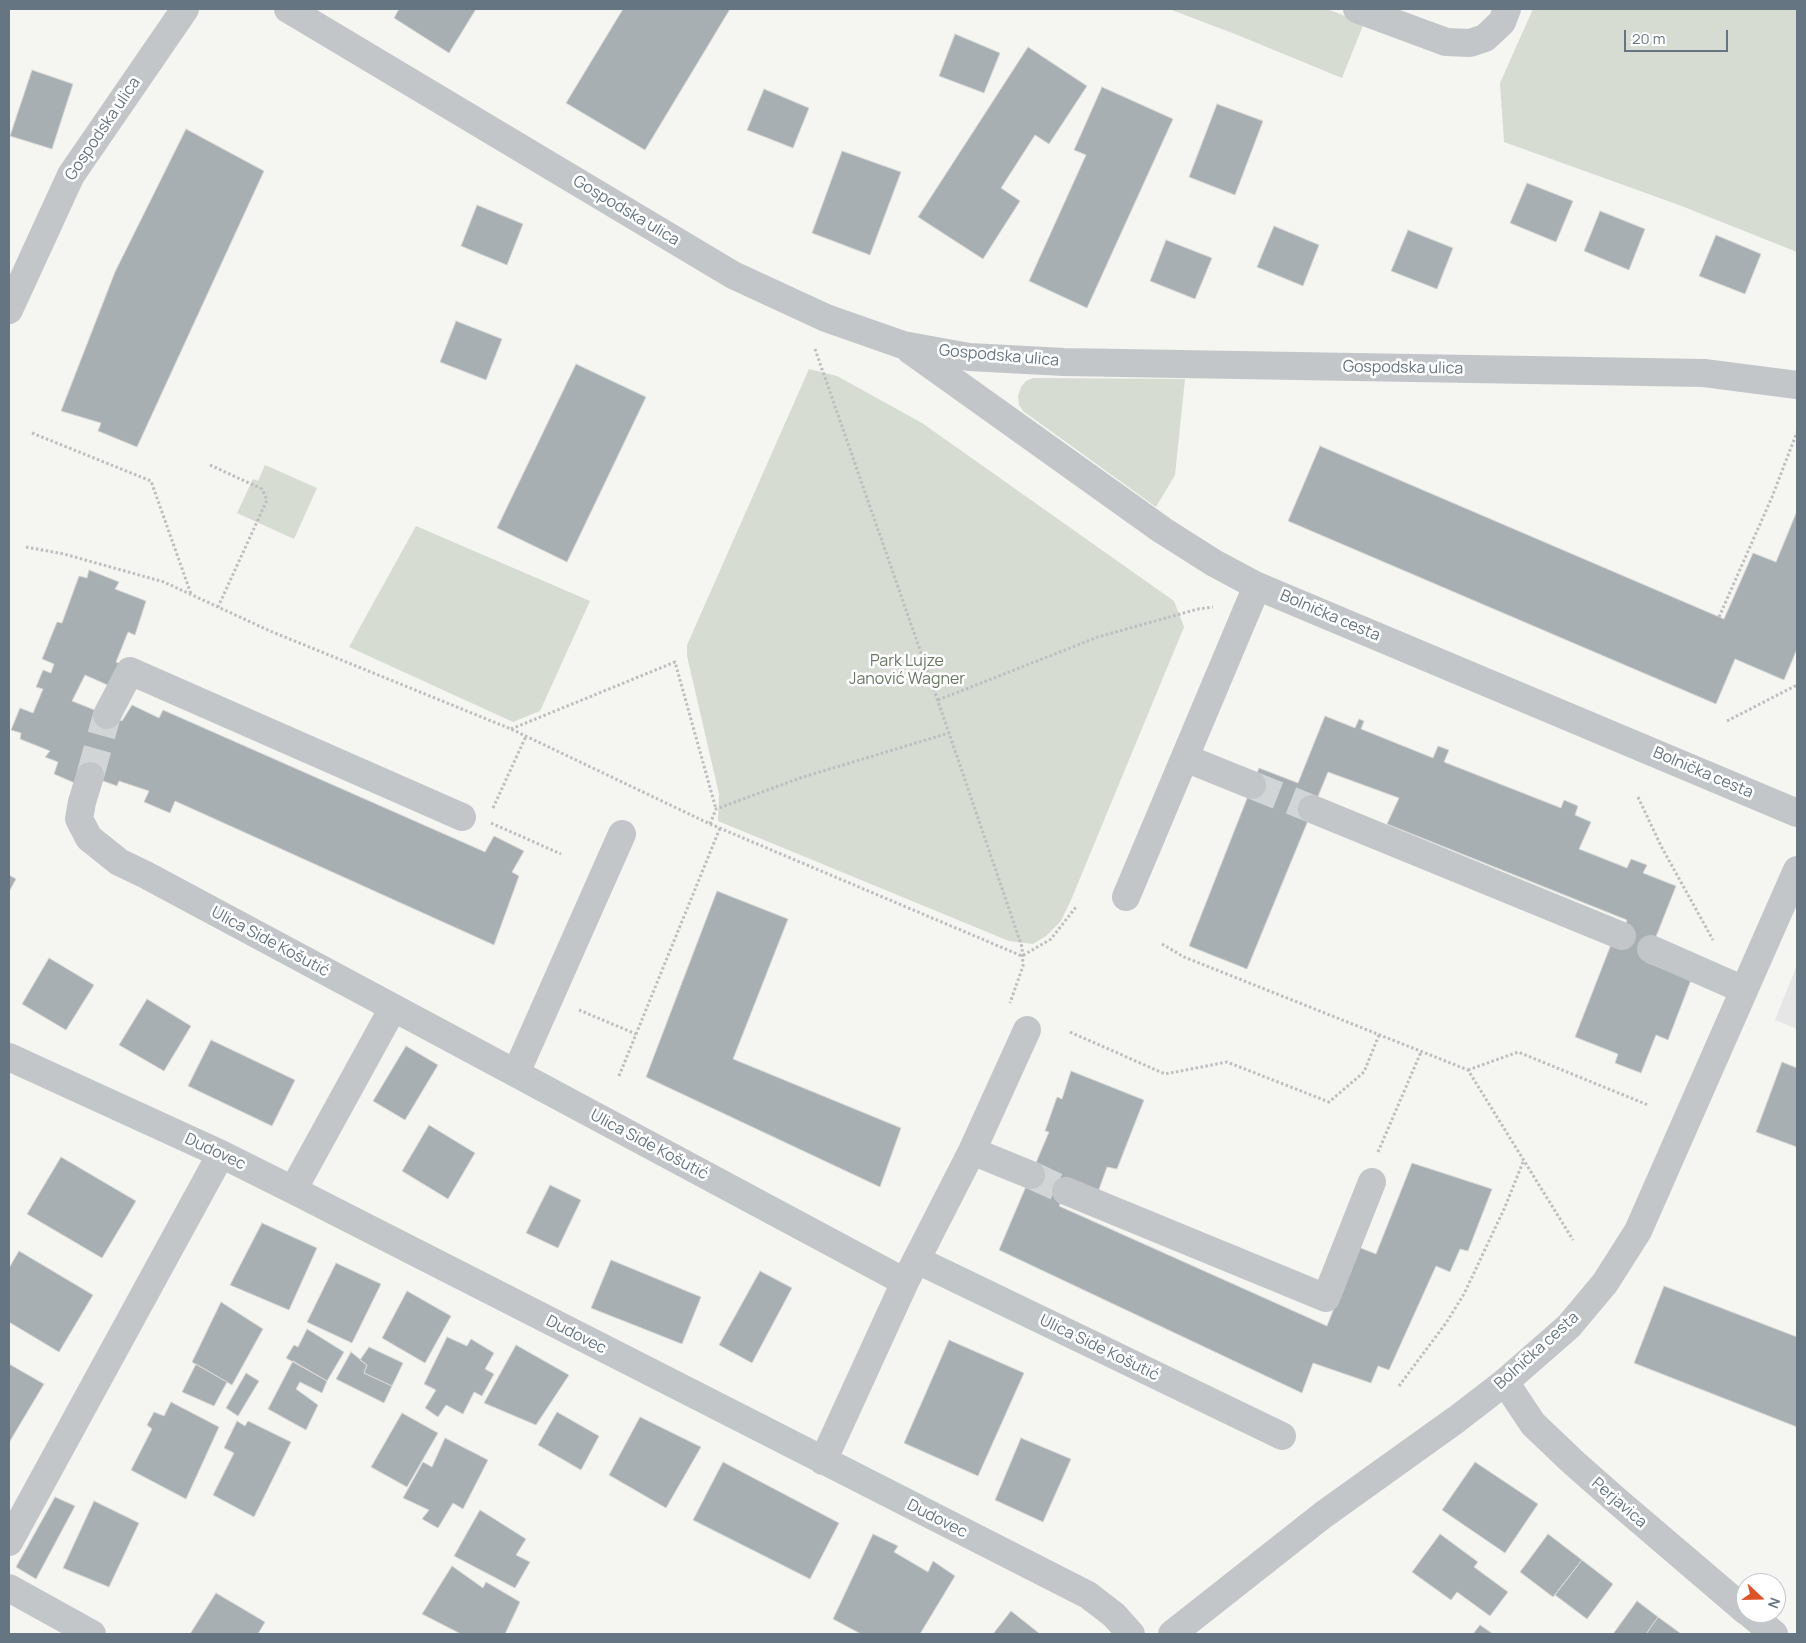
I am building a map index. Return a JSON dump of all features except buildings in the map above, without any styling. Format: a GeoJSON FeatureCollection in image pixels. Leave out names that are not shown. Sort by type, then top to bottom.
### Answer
{"type":"FeatureCollection","features":[{"type":"Feature","properties":{"kind":"street","name":"Gospodska ulica"},"geometry":{"type":"LineString","coordinates":[[9,310],[71,175],[185,9]]}},
{"type":"Feature","properties":{"kind":"street","name":"Gospodska ulica"},"geometry":{"type":"LineString","coordinates":[[288,9],[733,275],[826,318],[903,345],[970,357],[1064,362],[1704,374],[1797,385]]}},
{"type":"Feature","properties":{"kind":"street"},"geometry":{"type":"LineString","coordinates":[[1357,9],[1446,42],[1470,43],[1485,38],[1502,22],[1508,9]]}},
{"type":"Feature","properties":{"kind":"street","name":"Bolnička cesta"},"geometry":{"type":"LineString","coordinates":[[903,345],[1162,530],[1214,563],[1257,586],[1797,813]]}},
{"type":"Feature","properties":{"kind":"street"},"geometry":{"type":"LineString","coordinates":[[1126,897],[1257,586]]}},
{"type":"Feature","properties":{"kind":"street"},"geometry":{"type":"LineString","coordinates":[[107,716],[130,671],[474,819]]}},
{"type":"Feature","properties":{"kind":"street"},"geometry":{"type":"LineString","coordinates":[[1185,758],[1252,785]]}},
{"type":"Feature","properties":{"kind":"street","name":"Ulica Side Košutić"},"geometry":{"type":"LineString","coordinates":[[90,776],[79,819],[89,838],[119,862],[516,1073],[911,1271],[1282,1436]]}},
{"type":"Feature","properties":{"kind":"street"},"geometry":{"type":"LineString","coordinates":[[1312,810],[1622,936]]}},
{"type":"Feature","properties":{"kind":"street"},"geometry":{"type":"LineString","coordinates":[[516,1073],[622,834]]}},
{"type":"Feature","properties":{"kind":"street","name":"Bolnička cesta"},"geometry":{"type":"LineString","coordinates":[[1172,1634],[1323,1515],[1457,1419],[1505,1382],[1569,1326],[1605,1283],[1638,1231],[1797,870]]}},
{"type":"Feature","properties":{"kind":"street"},"geometry":{"type":"LineString","coordinates":[[1651,949],[1744,990]]}},
{"type":"Feature","properties":{"kind":"street"},"geometry":{"type":"LineString","coordinates":[[293,1190],[393,1008]]}},
{"type":"Feature","properties":{"kind":"street"},"geometry":{"type":"LineString","coordinates":[[822,1461],[911,1271],[972,1151],[1026,1030]]}},
{"type":"Feature","properties":{"kind":"street","name":"Dudovec"},"geometry":{"type":"LineString","coordinates":[[9,1057],[221,1154],[1088,1595],[1114,1615],[1131,1634]]}},
{"type":"Feature","properties":{"kind":"street"},"geometry":{"type":"LineString","coordinates":[[972,1151],[1031,1175]]}},
{"type":"Feature","properties":{"kind":"street"},"geometry":{"type":"LineString","coordinates":[[9,1542],[221,1154]]}},
{"type":"Feature","properties":{"kind":"street"},"geometry":{"type":"LineString","coordinates":[[1066,1191],[1326,1298],[1372,1182]]}},
{"type":"Feature","properties":{"kind":"street","name":"Perjavica"},"geometry":{"type":"LineString","coordinates":[[1505,1382],[1533,1424],[1616,1500],[1736,1603]]}},
{"type":"Feature","properties":{"kind":"street"},"geometry":{"type":"LineString","coordinates":[[9,1588],[92,1634]]}},
{"type":"Feature","properties":{"kind":"street","name":"Perjavica"},"geometry":{"type":"LineString","coordinates":[[1760,1623],[1774,1634]]}},
{"type":"Feature","properties":{"kind":"path"},"geometry":{"type":"LineString","coordinates":[[815,349],[1022,947],[1023,966],[1010,1004]]}},
{"type":"Feature","properties":{"kind":"path"},"geometry":{"type":"LineString","coordinates":[[1719,617],[1772,497],[1797,432]]}},
{"type":"Feature","properties":{"kind":"path"},"geometry":{"type":"LineString","coordinates":[[32,433],[150,481],[191,595]]}},
{"type":"Feature","properties":{"kind":"path"},"geometry":{"type":"LineString","coordinates":[[210,466],[262,489],[267,500],[218,608]]}},
{"type":"Feature","properties":{"kind":"path"},"geometry":{"type":"LineString","coordinates":[[26,547],[64,554],[164,582],[278,634],[526,736],[710,824],[1022,956]]}},
{"type":"Feature","properties":{"kind":"path"},"geometry":{"type":"LineString","coordinates":[[938,700],[1098,637],[1198,609],[1221,606]]}},
{"type":"Feature","properties":{"kind":"path"},"geometry":{"type":"LineString","coordinates":[[510,729],[675,662],[716,808],[710,824]]}},
{"type":"Feature","properties":{"kind":"path"},"geometry":{"type":"LineString","coordinates":[[1727,721],[1797,685]]}},
{"type":"Feature","properties":{"kind":"path"},"geometry":{"type":"LineString","coordinates":[[716,808],[800,778],[949,733]]}},
{"type":"Feature","properties":{"kind":"path"},"geometry":{"type":"LineString","coordinates":[[526,736],[474,819],[561,854]]}},
{"type":"Feature","properties":{"kind":"path"},"geometry":{"type":"LineString","coordinates":[[1638,797],[1661,846],[1715,944]]}},
{"type":"Feature","properties":{"kind":"path"},"geometry":{"type":"LineString","coordinates":[[619,1076],[720,828]]}},
{"type":"Feature","properties":{"kind":"path"},"geometry":{"type":"LineString","coordinates":[[1022,956],[1051,939],[1076,907]]}},
{"type":"Feature","properties":{"kind":"path"},"geometry":{"type":"LineString","coordinates":[[1162,944],[1184,957],[1468,1070],[1523,1162],[1573,1240]]}},
{"type":"Feature","properties":{"kind":"path"},"geometry":{"type":"LineString","coordinates":[[549,998],[636,1034]]}},
{"type":"Feature","properties":{"kind":"path"},"geometry":{"type":"LineString","coordinates":[[1070,1032],[1165,1074],[1226,1062],[1330,1102],[1364,1072],[1379,1035]]}},
{"type":"Feature","properties":{"kind":"path"},"geometry":{"type":"LineString","coordinates":[[1372,1182],[1372,1166],[1421,1052]]}},
{"type":"Feature","properties":{"kind":"path"},"geometry":{"type":"LineString","coordinates":[[1468,1070],[1518,1052],[1648,1105]]}},
{"type":"Feature","properties":{"kind":"path"},"geometry":{"type":"LineString","coordinates":[[1399,1386],[1446,1324],[1464,1294],[1505,1207],[1523,1162]]}},
{"type":"Feature","properties":{"kind":"shaded area"},"geometry":{"type":"Polygon","coordinates":[[[1797,965],[1797,1029],[1775,1020],[1797,965]]]}},
{"type":"Feature","properties":{"kind":"green space"},"geometry":{"type":"Polygon","coordinates":[[[1169,9],[1327,9],[1364,23],[1342,78],[1169,9]]]}},
{"type":"Feature","properties":{"kind":"green space"},"geometry":{"type":"Polygon","coordinates":[[[1533,9],[1797,9],[1797,252],[1679,205],[1504,142],[1500,83],[1533,9]]]}},
{"type":"Feature","properties":{"kind":"green space","name":"Park Lujze Janović Wagner"},"geometry":{"type":"Polygon","coordinates":[[[809,369],[837,376],[922,423],[1174,601],[1184,627],[1061,921],[1046,936],[1033,944],[1009,941],[718,821],[719,794],[687,656],[687,645],[809,369]]]}},
{"type":"Feature","properties":{"kind":"green space"},"geometry":{"type":"Polygon","coordinates":[[[1033,378],[1185,379],[1175,475],[1156,507],[1023,411],[1019,405],[1018,396],[1021,387],[1026,381],[1033,378]]]}},
{"type":"Feature","properties":{"kind":"green space"},"geometry":{"type":"Polygon","coordinates":[[[265,465],[317,488],[294,539],[237,513],[253,479],[258,481],[265,465]]]}},
{"type":"Feature","properties":{"kind":"green space"},"geometry":{"type":"Polygon","coordinates":[[[416,526],[590,601],[540,711],[513,722],[349,647],[416,526]]]}},
{"type":"Feature","properties":{"kind":"tunnel"},"geometry":{"type":"LineString","coordinates":[[90,776],[107,715]]}},
{"type":"Feature","properties":{"kind":"tunnel"},"geometry":{"type":"LineString","coordinates":[[1252,785],[1312,809]]}},
{"type":"Feature","properties":{"kind":"tunnel"},"geometry":{"type":"LineString","coordinates":[[1031,1175],[1066,1191]]}}]}
